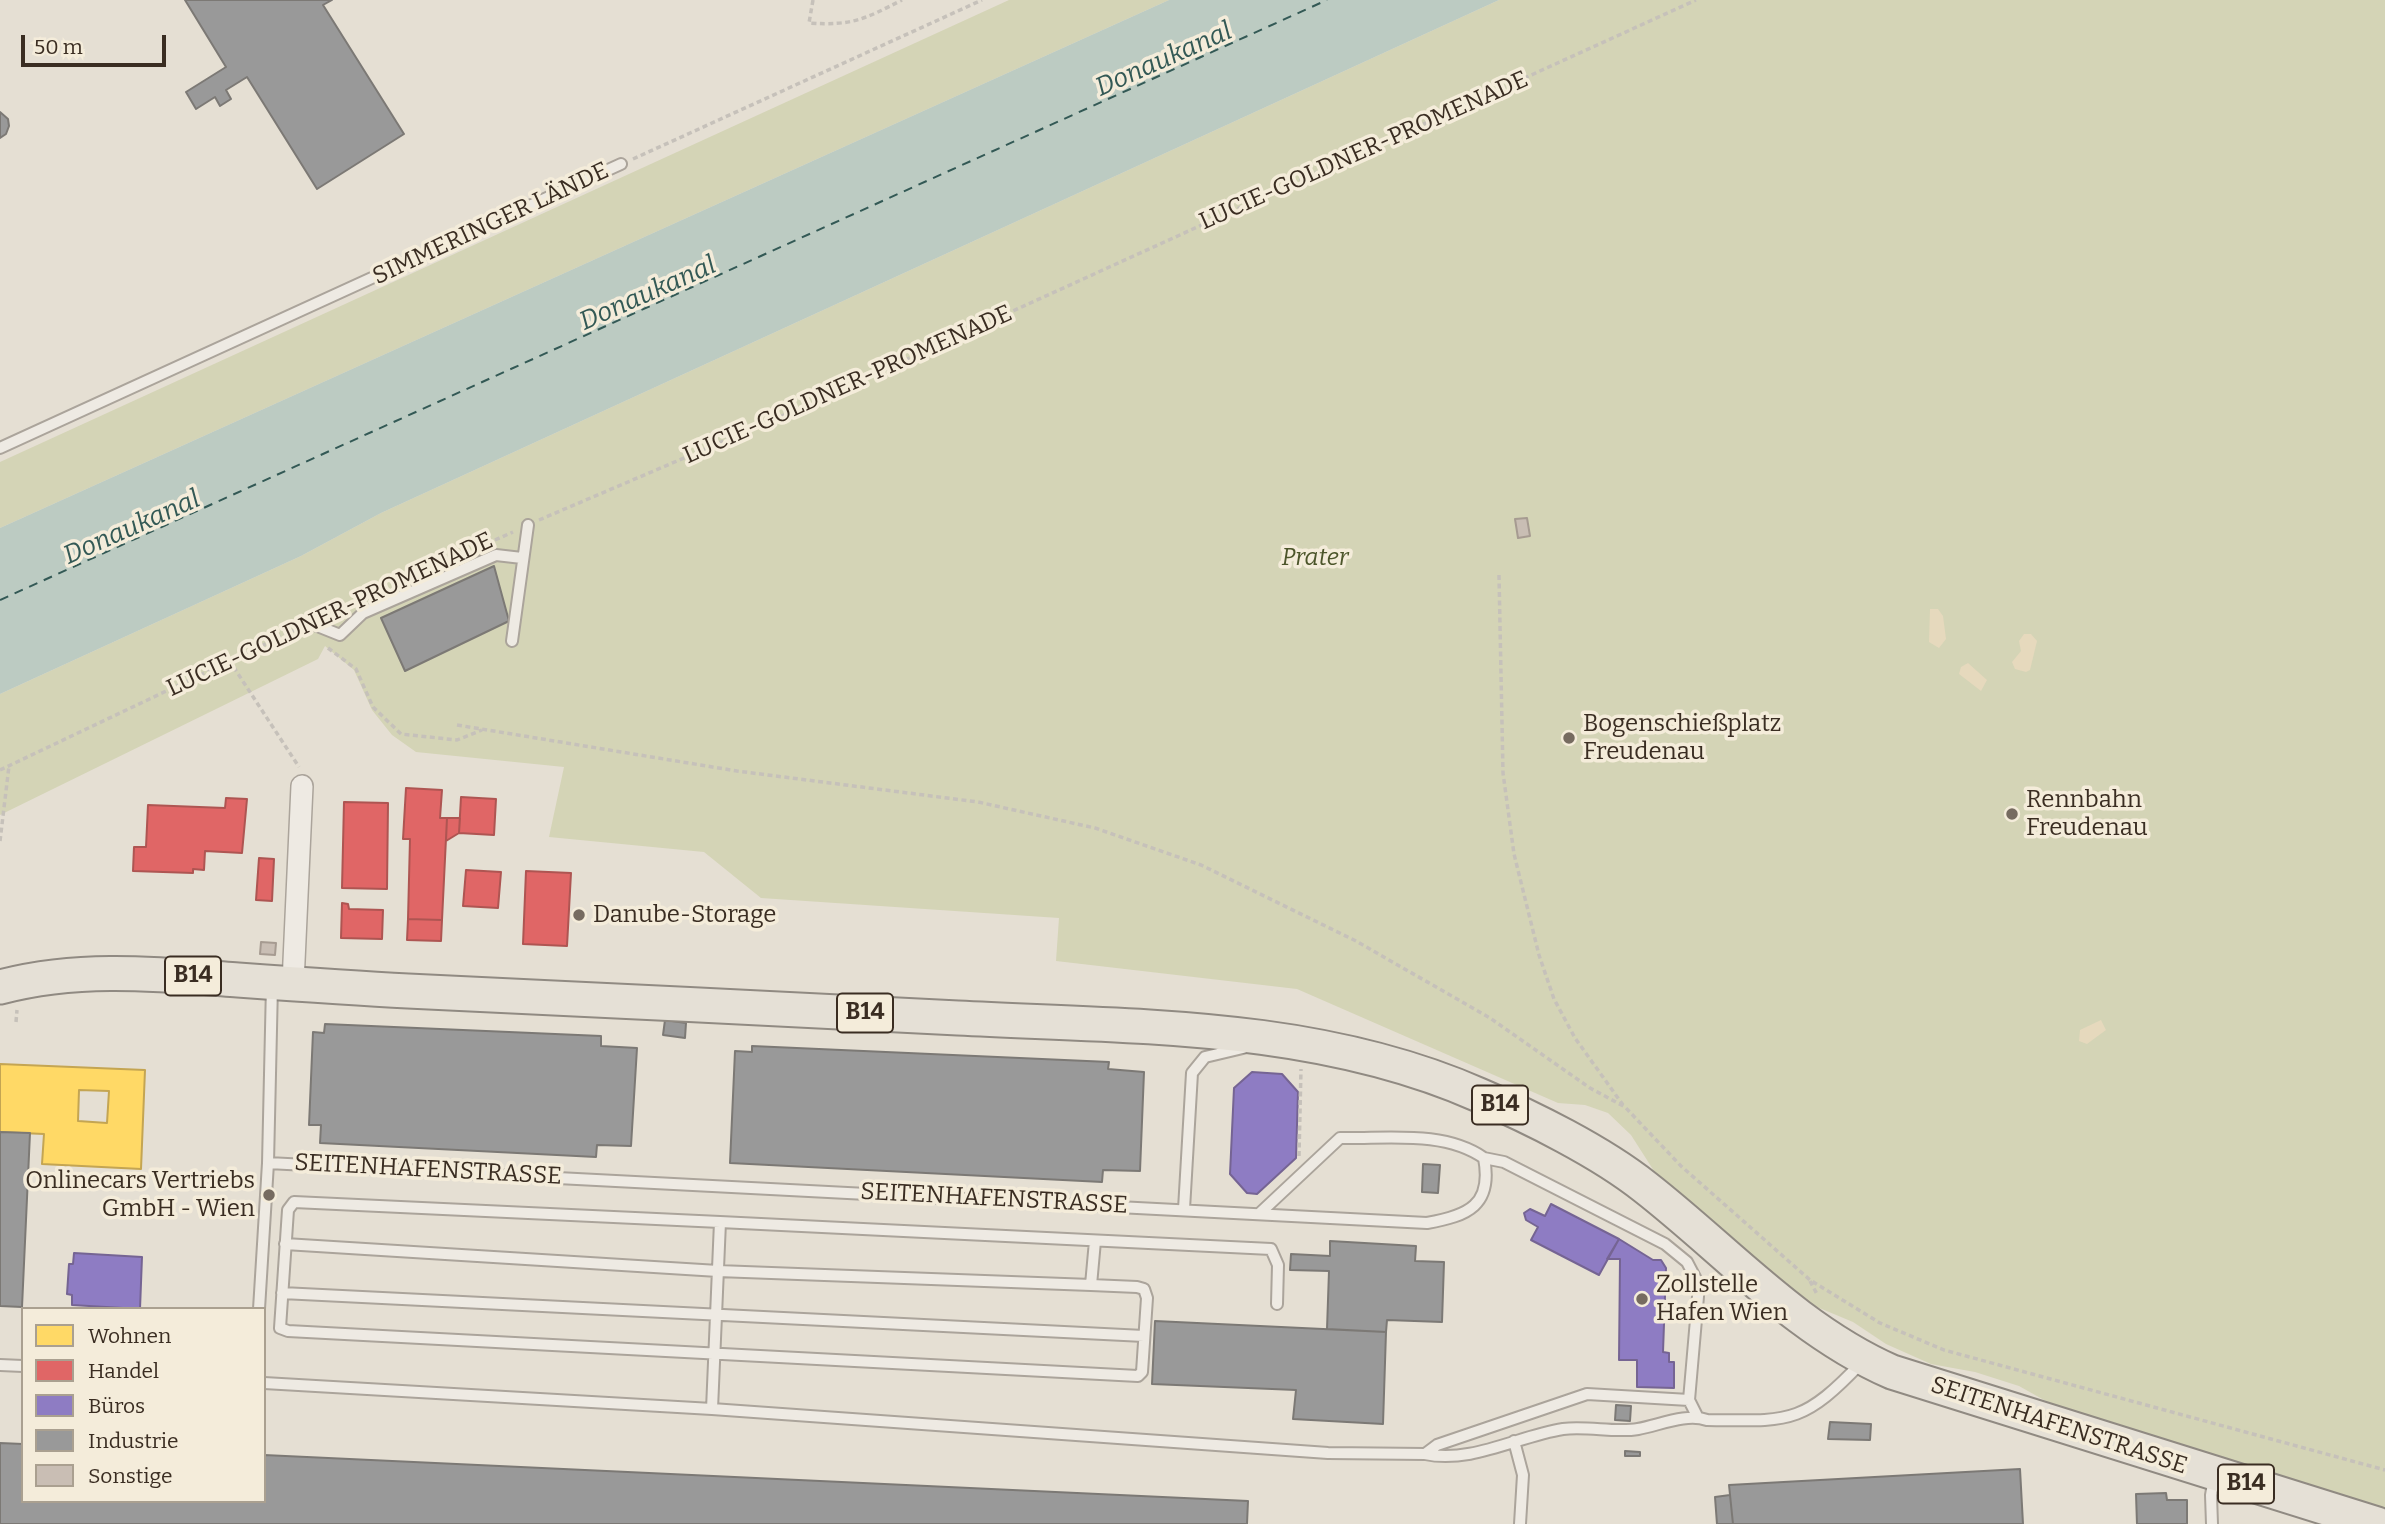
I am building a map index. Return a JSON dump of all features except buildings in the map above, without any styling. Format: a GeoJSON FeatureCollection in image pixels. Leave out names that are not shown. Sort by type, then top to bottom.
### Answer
{"type":"FeatureCollection","features":[{"type":"Feature","properties":{"kind":"main road","name":"SEITENHAFENSTRASSE"},"geometry":{"type":"LineString","coordinates":[[6,985],[58,975],[115,972],[1188,1030],[1328,1047],[1362,1055],[1477,1094],[1554,1131],[1642,1184],[1792,1312],[1864,1360],[1892,1373],[2377,1524]]}},
{"type":"Feature","properties":{"kind":"street"},"geometry":{"type":"LineString","coordinates":[[283,983],[302,786]]}},
{"type":"Feature","properties":{"kind":"lane","name":"SIMMERINGER LÄNDE"},"geometry":{"type":"LineString","coordinates":[[0,448],[621,164]]}},
{"type":"Feature","properties":{"kind":"lane"},"geometry":{"type":"LineString","coordinates":[[512,641],[528,525]]}},
{"type":"Feature","properties":{"kind":"lane"},"geometry":{"type":"LineString","coordinates":[[310,623],[340,635],[363,614],[496,555],[522,558]]}},
{"type":"Feature","properties":{"kind":"lane","name":"SEITENHAFENSTRASSE"},"geometry":{"type":"LineString","coordinates":[[283,983],[268,1163],[1260,1213],[1406,1223],[1450,1219],[1472,1209],[1483,1196],[1488,1178],[1484,1158]]}},
{"type":"Feature","properties":{"kind":"lane"},"geometry":{"type":"LineString","coordinates":[[1184,1209],[1192,1073],[1205,1057],[1245,1047],[1320,1056],[1362,1055]]}},
{"type":"Feature","properties":{"kind":"lane"},"geometry":{"type":"LineString","coordinates":[[1260,1213],[1340,1138],[1435,1140],[1466,1146],[1484,1158],[1504,1162],[1653,1238],[1687,1262],[1699,1285],[1689,1400],[1697,1416]]}},
{"type":"Feature","properties":{"kind":"lane"},"geometry":{"type":"LineString","coordinates":[[259,1307],[268,1163]]}},
{"type":"Feature","properties":{"kind":"lane"},"geometry":{"type":"LineString","coordinates":[[285,1244],[718,1271],[1091,1285],[1144,1289],[1147,1298],[1142,1372],[1138,1376],[914,1362],[712,1355],[288,1331],[281,1328],[282,1293],[285,1244],[288,1210],[294,1202],[1271,1249],[1278,1265],[1277,1304]]}},
{"type":"Feature","properties":{"kind":"lane"},"geometry":{"type":"LineString","coordinates":[[712,1409],[712,1355],[720,1222]]}},
{"type":"Feature","properties":{"kind":"lane"},"geometry":{"type":"LineString","coordinates":[[1091,1285],[1095,1241]]}},
{"type":"Feature","properties":{"kind":"lane"},"geometry":{"type":"LineString","coordinates":[[282,1293],[1144,1336]]}},
{"type":"Feature","properties":{"kind":"lane"},"geometry":{"type":"LineString","coordinates":[[266,1383],[712,1409],[1328,1453],[1425,1454],[1441,1458],[1466,1455],[1561,1430],[1594,1426],[1634,1430],[1697,1416],[1707,1420],[1782,1421],[1799,1415],[1836,1388],[1864,1360]]}},
{"type":"Feature","properties":{"kind":"lane"},"geometry":{"type":"LineString","coordinates":[[0,1365],[21,1366]]}},
{"type":"Feature","properties":{"kind":"lane"},"geometry":{"type":"LineString","coordinates":[[1425,1454],[1437,1445],[1587,1394],[1689,1400]]}},
{"type":"Feature","properties":{"kind":"lane"},"geometry":{"type":"LineString","coordinates":[[1514,1441],[1523,1475],[1520,1524]]}},
{"type":"Feature","properties":{"kind":"lane"},"geometry":{"type":"LineString","coordinates":[[2212,1524],[2211,1495],[2215,1475]]}},
{"type":"Feature","properties":{"kind":"path"},"geometry":{"type":"LineString","coordinates":[[813,0],[809,23],[833,24],[860,21],[902,0]]}},
{"type":"Feature","properties":{"kind":"path","name":"SIMMERINGER LÄNDE"},"geometry":{"type":"LineString","coordinates":[[621,164],[982,0]]}},
{"type":"Feature","properties":{"kind":"path","name":"LUCIE-GOLDNER-PROMENADE"},"geometry":{"type":"LineString","coordinates":[[492,541],[780,417],[1696,0]]}},
{"type":"Feature","properties":{"kind":"path"},"geometry":{"type":"LineString","coordinates":[[1499,575],[1503,773],[1514,854],[1539,955],[1555,999],[1575,1038],[1625,1107],[1681,1166],[1750,1230],[1810,1280],[1880,1323],[1944,1350],[2385,1470]]}},
{"type":"Feature","properties":{"kind":"path","name":"LUCIE-GOLDNER-PROMENADE"},"geometry":{"type":"LineString","coordinates":[[0,770],[229,659],[358,601]]}},
{"type":"Feature","properties":{"kind":"path"},"geometry":{"type":"LineString","coordinates":[[310,623],[323,643],[356,669],[373,707],[401,734],[457,740],[484,729]]}},
{"type":"Feature","properties":{"kind":"path"},"geometry":{"type":"LineString","coordinates":[[229,659],[294,755],[302,773],[302,786]]}},
{"type":"Feature","properties":{"kind":"path"},"geometry":{"type":"LineString","coordinates":[[457,725],[737,771],[978,802],[1095,828],[1201,865],[1356,941],[1490,1018],[1590,1088],[1625,1107]]}},
{"type":"Feature","properties":{"kind":"path"},"geometry":{"type":"LineString","coordinates":[[0,841],[9,766]]}},
{"type":"Feature","properties":{"kind":"path"},"geometry":{"type":"LineString","coordinates":[[1298,1177],[1302,1063]]}},
{"type":"Feature","properties":{"kind":"green space"},"geometry":{"type":"Polygon","coordinates":[[[1009,0],[1169,0],[0,528],[0,462],[1009,0]]]}},
{"type":"Feature","properties":{"kind":"green space","name":"Prater"},"geometry":{"type":"Polygon","coordinates":[[[1499,0],[2385,0],[2385,1510],[2069,1414],[2019,1386],[1975,1372],[1931,1364],[1886,1344],[1853,1322],[1805,1302],[1654,1171],[1631,1135],[1608,1113],[1585,1105],[1558,1103],[1297,989],[1056,961],[1059,918],[761,898],[704,852],[549,837],[564,767],[416,752],[392,735],[372,710],[354,670],[325,646],[318,659],[0,815],[0,694],[301,556],[381,513],[1499,0]]]}},
{"type":"Feature","properties":{"kind":"sand"},"geometry":{"type":"Polygon","coordinates":[[[1930,609],[1938,609],[1943,616],[1946,639],[1939,648],[1929,642],[1930,609]]]}},
{"type":"Feature","properties":{"kind":"sand"},"geometry":{"type":"Polygon","coordinates":[[[2024,634],[2031,634],[2037,641],[2030,670],[2026,672],[2015,669],[2012,662],[2021,651],[2019,641],[2024,634]]]}},
{"type":"Feature","properties":{"kind":"sand"},"geometry":{"type":"Polygon","coordinates":[[[1968,663],[1987,680],[1981,691],[1959,674],[1961,667],[1968,663]]]}},
{"type":"Feature","properties":{"kind":"sand"},"geometry":{"type":"Polygon","coordinates":[[[2101,1020],[2106,1030],[2087,1044],[2079,1041],[2080,1030],[2101,1020]]]}},
{"type":"Feature","properties":{"kind":"water","name":"Donaukanal"},"geometry":{"type":"Polygon","coordinates":[[[1169,0],[1499,0],[381,513],[301,556],[0,694],[0,528],[1169,0]]]}},
{"type":"Feature","properties":{"kind":"ferry route"},"geometry":{"type":"LineString","coordinates":[[0,600],[1327,0]]}},
{"type":"Feature","properties":{"kind":"place","name":"Bogenschießplatz Freudenau"},"geometry":{"type":"Point","coordinates":[1569,738]}},
{"type":"Feature","properties":{"kind":"place","name":"Rennbahn Freudenau"},"geometry":{"type":"Point","coordinates":[2012,814]}},
{"type":"Feature","properties":{"kind":"place","name":"Danube-Storage"},"geometry":{"type":"Point","coordinates":[579,915]}},
{"type":"Feature","properties":{"kind":"place","name":"Onlinecars Vertriebs GmbH - Wien"},"geometry":{"type":"Point","coordinates":[269,1195]}},
{"type":"Feature","properties":{"kind":"place","name":"Zollstelle Hafen Wien"},"geometry":{"type":"Point","coordinates":[1642,1299]}}]}
